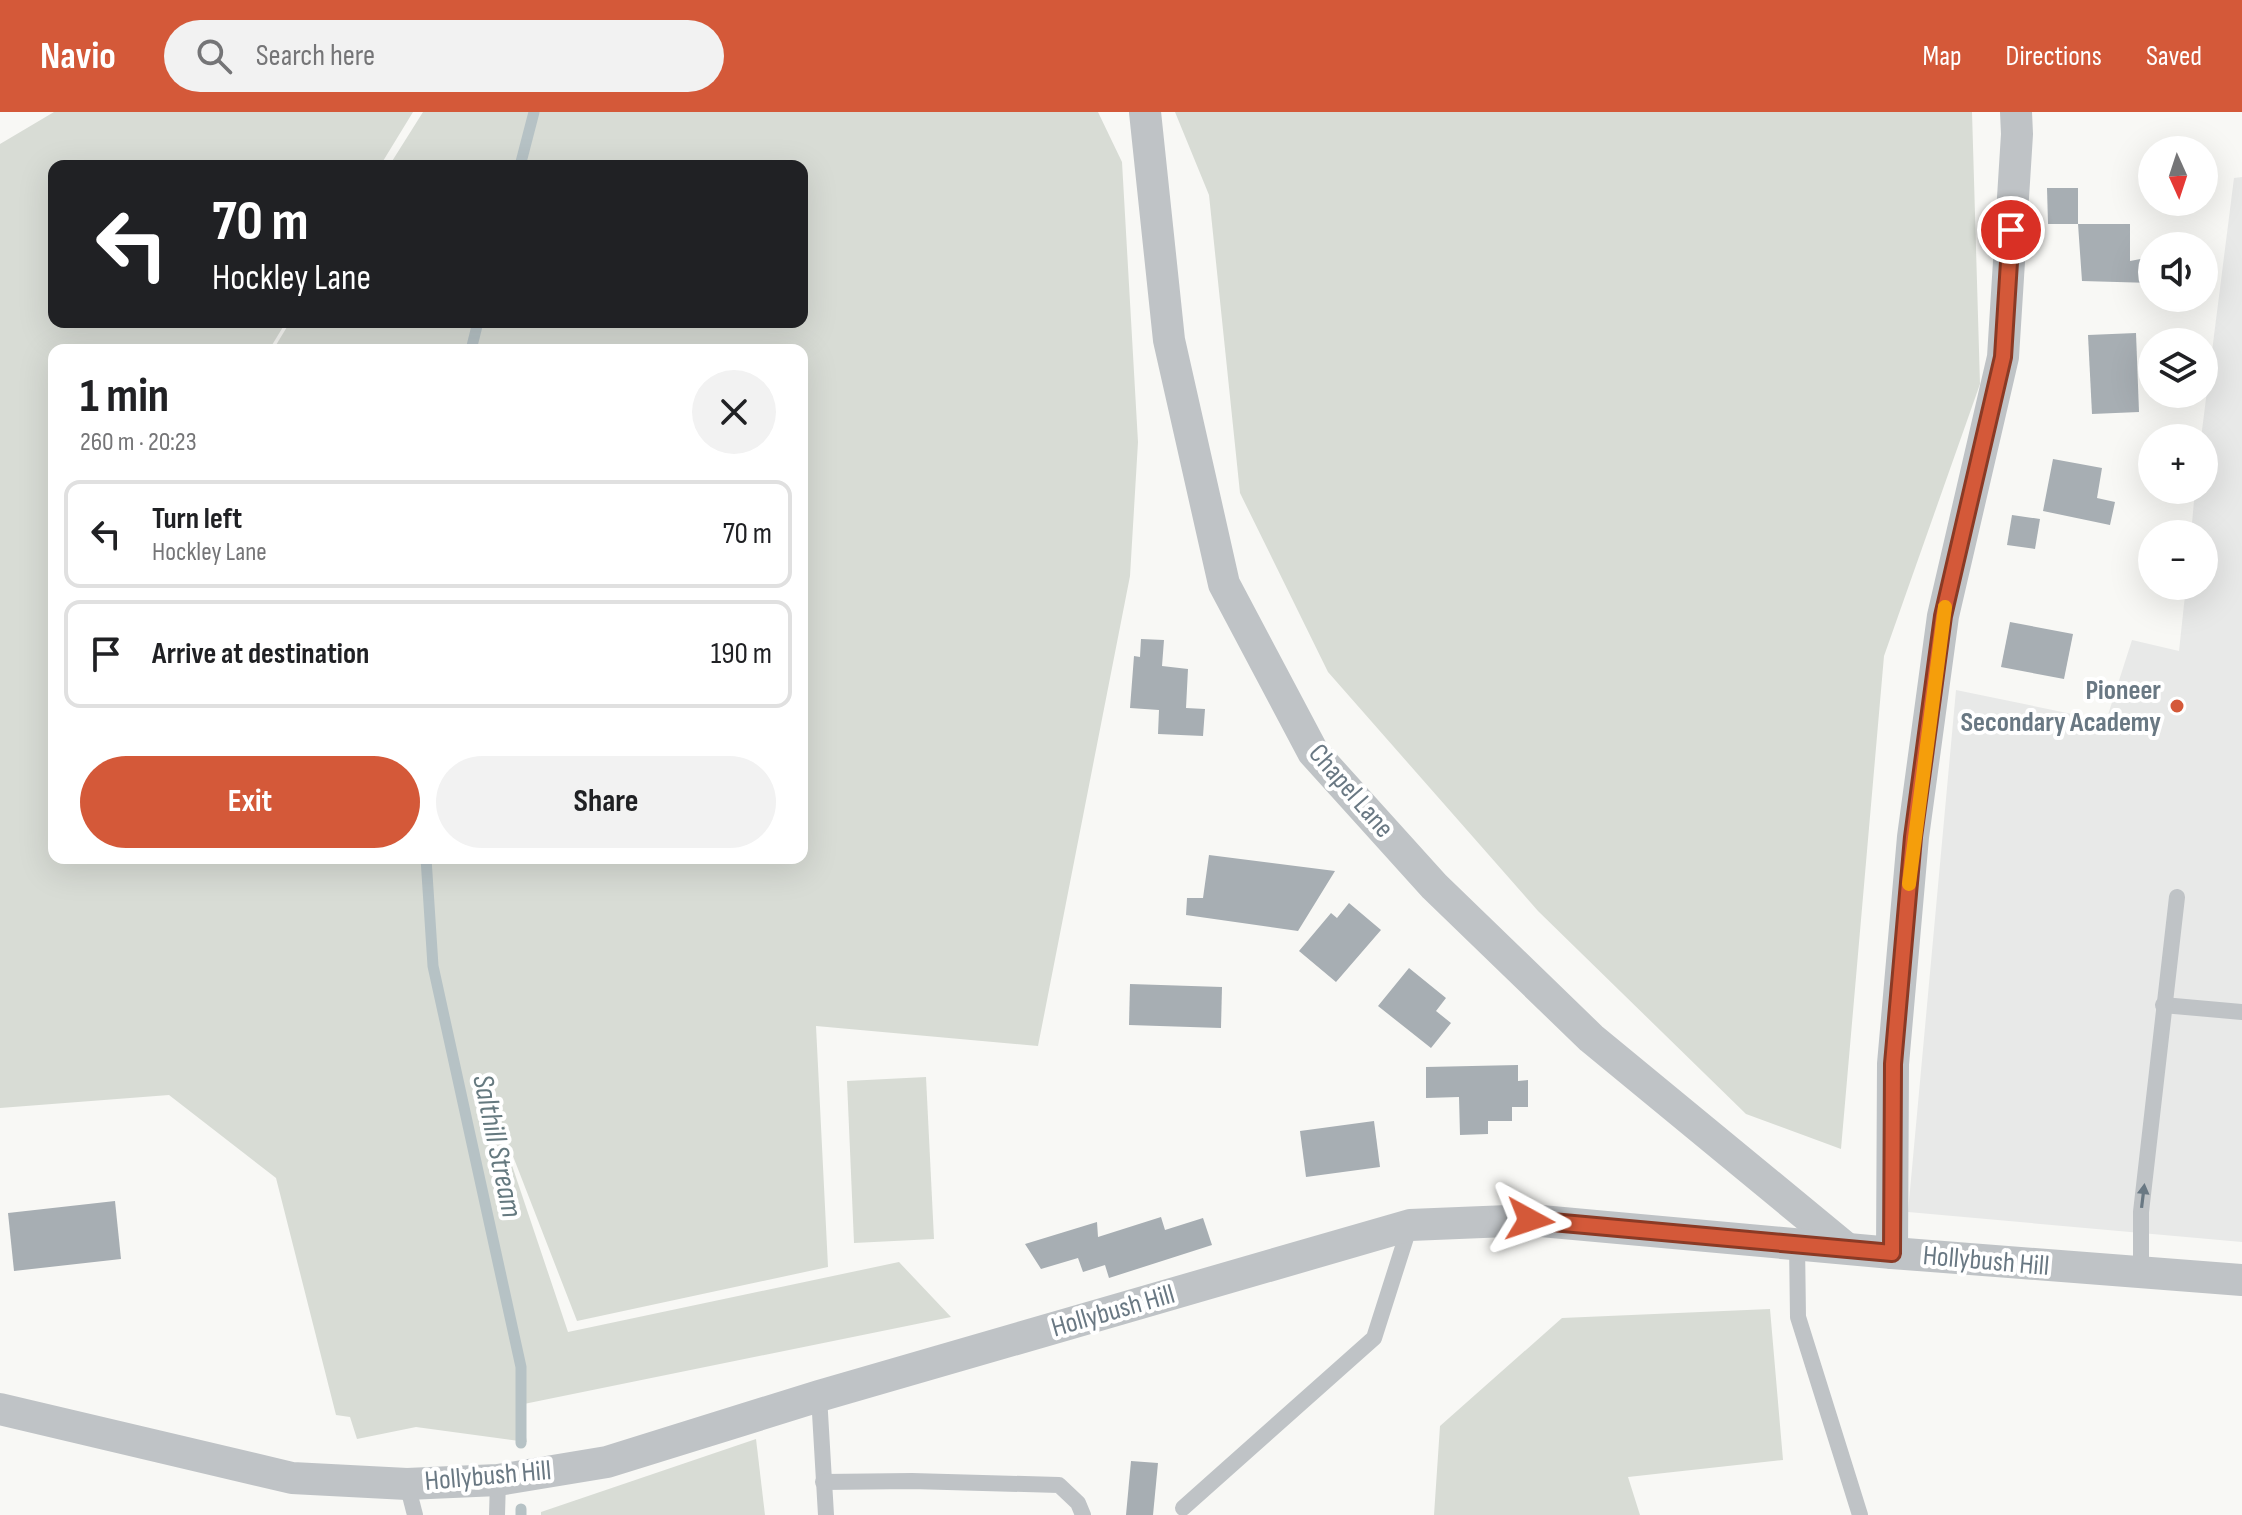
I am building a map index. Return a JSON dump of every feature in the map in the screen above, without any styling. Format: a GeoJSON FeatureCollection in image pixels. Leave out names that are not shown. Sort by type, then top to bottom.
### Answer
{"type":"FeatureCollection","features":[{"type":"Feature","properties":{"kind":"street","name":"Chapel Lane"},"geometry":{"type":"LineString","coordinates":[[1145,112],[1169,340],[1224,584],[1313,752],[1434,886],[1591,1038],[1846,1248]]}},
{"type":"Feature","properties":{"kind":"street"},"geometry":{"type":"LineString","coordinates":[[1892,1253],[1893,1064],[1913,837],[1943,616],[2003,357],[2016,112]]}},
{"type":"Feature","properties":{"kind":"street","name":"Hollybush Hill"},"geometry":{"type":"LineString","coordinates":[[0,1409],[292,1478],[407,1484],[498,1480],[607,1462],[819,1396],[1410,1225],[1530,1220],[2141,1274],[2242,1280]]}},
{"type":"Feature","properties":{"kind":"lane"},"geometry":{"type":"LineString","coordinates":[[2141,1274],[2141,1212],[2177,897]]}},
{"type":"Feature","properties":{"kind":"lane"},"geometry":{"type":"LineString","coordinates":[[2163,1005],[2242,1012]]}},
{"type":"Feature","properties":{"kind":"lane"},"geometry":{"type":"LineString","coordinates":[[1183,1508],[1374,1338],[1410,1225]]}},
{"type":"Feature","properties":{"kind":"lane"},"geometry":{"type":"LineString","coordinates":[[1797,1243],[1798,1317],[1860,1515]]}},
{"type":"Feature","properties":{"kind":"lane"},"geometry":{"type":"LineString","coordinates":[[819,1396],[826,1515]]}},
{"type":"Feature","properties":{"kind":"lane"},"geometry":{"type":"LineString","coordinates":[[497,1515],[498,1480]]}},
{"type":"Feature","properties":{"kind":"lane"},"geometry":{"type":"LineString","coordinates":[[823,1482],[1059,1485],[1078,1503],[1083,1515]]}},
{"type":"Feature","properties":{"kind":"lane"},"geometry":{"type":"LineString","coordinates":[[407,1484],[415,1515]]}},
{"type":"Feature","properties":{"kind":"shaded area"},"geometry":{"type":"Polygon","coordinates":[[[54,112],[413,112],[384,160],[48,160],[48,328],[282,328],[273,344],[48,344],[48,864],[808,864],[808,344],[277,344],[286,328],[808,328],[808,160],[393,160],[423,112],[1098,112],[1122,162],[1138,442],[1130,576],[1038,1046],[816,1026],[828,1267],[577,1321],[483,1079],[568,1332],[899,1262],[951,1317],[519,1405],[527,1442],[416,1427],[357,1439],[350,1417],[336,1415],[276,1178],[169,1095],[0,1108],[0,144],[54,112]]]}},
{"type":"Feature","properties":{"kind":"shaded area"},"geometry":{"type":"Polygon","coordinates":[[[1175,112],[1972,112],[1980,384],[1884,656],[1841,1149],[1746,1114],[1538,911],[1328,672],[1240,493],[1209,195],[1175,112]]]}},
{"type":"Feature","properties":{"kind":"shaded area","name":"Pioneer Secondary Academy"},"geometry":{"type":"Polygon","coordinates":[[[2242,177],[2242,1242],[1908,1212],[1956,690],[2106,721],[2132,640],[2179,651],[2184,600],[2218,600],[2218,520],[2192,520],[2194,504],[2218,504],[2218,424],[2203,424],[2205,408],[2218,408],[2218,328],[2215,328],[2234,178],[2242,177]]]}},
{"type":"Feature","properties":{"kind":"shaded area"},"geometry":{"type":"Polygon","coordinates":[[[926,1077],[934,1239],[854,1243],[847,1081],[926,1077]]]}},
{"type":"Feature","properties":{"kind":"shaded area"},"geometry":{"type":"Polygon","coordinates":[[[1770,1309],[1783,1460],[1628,1477],[1640,1515],[1434,1515],[1440,1426],[1562,1318],[1770,1309]]]}},
{"type":"Feature","properties":{"kind":"shaded area"},"geometry":{"type":"Polygon","coordinates":[[[756,1439],[765,1515],[541,1515],[541,1512],[756,1439]]]}},
{"type":"Feature","properties":{"kind":"building"},"geometry":{"type":"Polygon","coordinates":[[[2047,188],[2078,188],[2078,224],[2048,224],[2047,188]]]}},
{"type":"Feature","properties":{"kind":"building"},"geometry":{"type":"Polygon","coordinates":[[[2078,224],[2130,224],[2130,261],[2138,259],[2138,283],[2082,281],[2078,224]]]}},
{"type":"Feature","properties":{"kind":"building"},"geometry":{"type":"Polygon","coordinates":[[[2136,333],[2139,412],[2092,414],[2088,335],[2136,333]]]}},
{"type":"Feature","properties":{"kind":"building"},"geometry":{"type":"Polygon","coordinates":[[[2053,459],[2102,468],[2097,498],[2115,502],[2110,525],[2043,511],[2053,459]]]}},
{"type":"Feature","properties":{"kind":"building"},"geometry":{"type":"Polygon","coordinates":[[[2012,515],[2040,519],[2035,549],[2007,545],[2012,515]]]}},
{"type":"Feature","properties":{"kind":"building"},"geometry":{"type":"Polygon","coordinates":[[[2010,622],[2073,634],[2064,679],[2001,667],[2010,622]]]}},
{"type":"Feature","properties":{"kind":"building"},"geometry":{"type":"Polygon","coordinates":[[[1141,639],[1164,640],[1162,666],[1188,669],[1186,708],[1205,709],[1203,736],[1158,734],[1159,710],[1130,708],[1134,656],[1140,657],[1141,639]]]}},
{"type":"Feature","properties":{"kind":"building"},"geometry":{"type":"Polygon","coordinates":[[[1209,855],[1335,871],[1298,931],[1186,915],[1187,898],[1203,898],[1209,855]]]}},
{"type":"Feature","properties":{"kind":"building"},"geometry":{"type":"Polygon","coordinates":[[[1349,903],[1381,930],[1336,982],[1299,951],[1331,913],[1337,918],[1349,903]]]}},
{"type":"Feature","properties":{"kind":"building"},"geometry":{"type":"Polygon","coordinates":[[[1409,968],[1446,998],[1436,1011],[1451,1023],[1431,1048],[1378,1006],[1409,968]]]}},
{"type":"Feature","properties":{"kind":"building"},"geometry":{"type":"Polygon","coordinates":[[[1130,984],[1222,987],[1221,1028],[1129,1025],[1130,984]]]}},
{"type":"Feature","properties":{"kind":"building"},"geometry":{"type":"Polygon","coordinates":[[[1518,1065],[1518,1081],[1528,1080],[1528,1107],[1512,1107],[1512,1121],[1488,1121],[1488,1134],[1460,1135],[1459,1097],[1426,1098],[1426,1067],[1518,1065]]]}},
{"type":"Feature","properties":{"kind":"building"},"geometry":{"type":"Polygon","coordinates":[[[1374,1121],[1380,1167],[1306,1177],[1300,1131],[1374,1121]]]}},
{"type":"Feature","properties":{"kind":"building"},"geometry":{"type":"Polygon","coordinates":[[[115,1201],[121,1259],[14,1271],[8,1213],[115,1201]]]}},
{"type":"Feature","properties":{"kind":"building"},"geometry":{"type":"Polygon","coordinates":[[[1161,1217],[1165,1230],[1203,1218],[1212,1245],[1109,1278],[1105,1265],[1083,1272],[1078,1258],[1041,1269],[1025,1244],[1097,1222],[1098,1237],[1161,1217]]]}},
{"type":"Feature","properties":{"kind":"building"},"geometry":{"type":"Polygon","coordinates":[[[1131,1461],[1158,1463],[1153,1515],[1126,1515],[1131,1461]]]}},
{"type":"Feature","properties":{"kind":"waterway","name":"Salthill Stream"},"geometry":{"type":"LineString","coordinates":[[522,160],[534,112]]}},
{"type":"Feature","properties":{"kind":"waterway","name":"Salthill Stream"},"geometry":{"type":"LineString","coordinates":[[472,344],[476,328]]}},
{"type":"Feature","properties":{"kind":"waterway","name":"Salthill Stream"},"geometry":{"type":"LineString","coordinates":[[426,864],[433,966],[521,1367],[521,1443]]}},
{"type":"Feature","properties":{"kind":"waterway","name":"Salthill Stream"},"geometry":{"type":"LineString","coordinates":[[521,1509],[521,1515]]}},
{"type":"Feature","properties":{"kind":"slow traffic"},"geometry":{"type":"LineString","coordinates":[[1909,884],[1945,607]]}},
{"type":"Feature","properties":{"kind":"place","name":"Pioneer Secondary Academy"},"geometry":{"type":"Point","coordinates":[2177,706]}},
{"type":"Feature","properties":{"kind":"route"},"geometry":{"type":"LineString","coordinates":[[1530,1220],[1892,1253],[1893,1064],[1913,837],[1943,616],[2003,357],[2011,230]]}}]}
